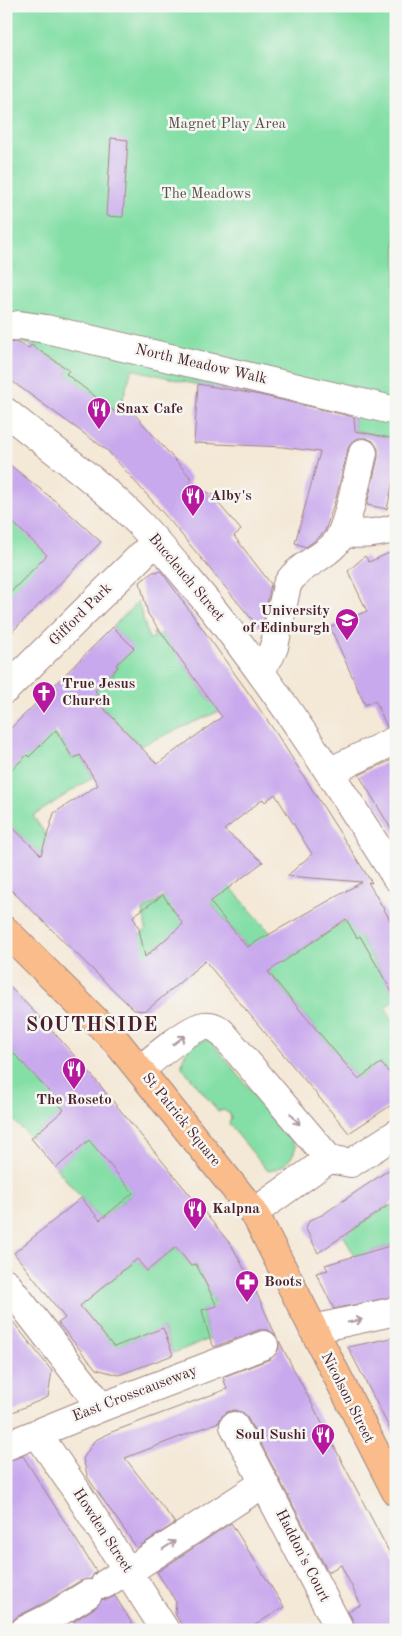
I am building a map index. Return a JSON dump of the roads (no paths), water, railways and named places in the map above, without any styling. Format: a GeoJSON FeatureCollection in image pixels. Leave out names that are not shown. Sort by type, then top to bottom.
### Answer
{"type":"FeatureCollection","features":[{"type":"Feature","properties":{"kind":"main road"},"geometry":{"type":"LineString","coordinates":[[6,931],[109,1033],[140,1070]]}},
{"type":"Feature","properties":{"kind":"main road","name":"St Patrick Square"},"geometry":{"type":"LineString","coordinates":[[140,1070],[239,1192],[256,1217],[313,1330]]}},
{"type":"Feature","properties":{"kind":"main road","name":"Nicolson Street"},"geometry":{"type":"LineString","coordinates":[[313,1330],[396,1492]]}},
{"type":"Feature","properties":{"kind":"street","name":"North Meadow Walk"},"geometry":{"type":"LineString","coordinates":[[6,328],[19,325],[46,329],[396,411]]}},
{"type":"Feature","properties":{"kind":"street","name":"Buccleuch Street"},"geometry":{"type":"LineString","coordinates":[[6,412],[74,465],[139,523],[156,541],[227,627],[258,669],[329,772],[396,877]]}},
{"type":"Feature","properties":{"kind":"street"},"geometry":{"type":"LineString","coordinates":[[258,669],[270,656],[274,647],[287,585],[290,580],[296,573],[333,546],[342,533],[363,453]]}},
{"type":"Feature","properties":{"kind":"street"},"geometry":{"type":"LineString","coordinates":[[342,533],[376,533],[396,528]]}},
{"type":"Feature","properties":{"kind":"street","name":"Gifford Park"},"geometry":{"type":"LineString","coordinates":[[6,689],[156,541]]}},
{"type":"Feature","properties":{"kind":"street"},"geometry":{"type":"LineString","coordinates":[[329,772],[396,740]]}},
{"type":"Feature","properties":{"kind":"street","name":"St Patrick Square"},"geometry":{"type":"LineString","coordinates":[[140,1070],[193,1030],[204,1026],[216,1028],[224,1035],[329,1160]]}},
{"type":"Feature","properties":{"kind":"street"},"geometry":{"type":"LineString","coordinates":[[256,1217],[329,1160],[351,1162],[396,1134]]}},
{"type":"Feature","properties":{"kind":"street"},"geometry":{"type":"LineString","coordinates":[[6,1283],[102,1406]]}},
{"type":"Feature","properties":{"kind":"street"},"geometry":{"type":"LineString","coordinates":[[313,1330],[396,1312]]}},
{"type":"Feature","properties":{"kind":"street","name":"East Crosscauseway"},"geometry":{"type":"LineString","coordinates":[[6,1446],[102,1406],[264,1345]]}},
{"type":"Feature","properties":{"kind":"street","name":"Haddon's Court"},"geometry":{"type":"LineString","coordinates":[[234,1426],[340,1630]]}},
{"type":"Feature","properties":{"kind":"street","name":"Howden Street"},"geometry":{"type":"LineString","coordinates":[[37,1433],[112,1580],[165,1630]]}},
{"type":"Feature","properties":{"kind":"street"},"geometry":{"type":"LineString","coordinates":[[25,1630],[54,1616],[264,1483]]}},
{"type":"Feature","properties":{"kind":"place","name":"Snax Cafe"},"geometry":{"type":"Point","coordinates":[99,430]}},
{"type":"Feature","properties":{"kind":"place","name":"Alby's"},"geometry":{"type":"Point","coordinates":[193,517]}},
{"type":"Feature","properties":{"kind":"place","name":"University of Edinburgh"},"geometry":{"type":"Point","coordinates":[347,641]}},
{"type":"Feature","properties":{"kind":"place","name":"True Jesus Church"},"geometry":{"type":"Point","coordinates":[44,714]}},
{"type":"Feature","properties":{"kind":"place","name":"The Roseto"},"geometry":{"type":"Point","coordinates":[74,1090]}},
{"type":"Feature","properties":{"kind":"place","name":"Kalpna"},"geometry":{"type":"Point","coordinates":[195,1230]}},
{"type":"Feature","properties":{"kind":"place","name":"Boots"},"geometry":{"type":"Point","coordinates":[247,1303]}},
{"type":"Feature","properties":{"kind":"place","name":"Soul Sushi"},"geometry":{"type":"Point","coordinates":[323,1456]}},
{"type":"Feature","properties":{"kind":"district","name":"SOUTHSIDE"},"geometry":{"type":"Point","coordinates":[92,1026]}},
{"type":"Feature","properties":{"kind":"park label","name":"Magnet Play Area"},"geometry":{"type":"Point","coordinates":[227,124]}},
{"type":"Feature","properties":{"kind":"park label","name":"The Meadows"},"geometry":{"type":"Point","coordinates":[206,194]}}]}
